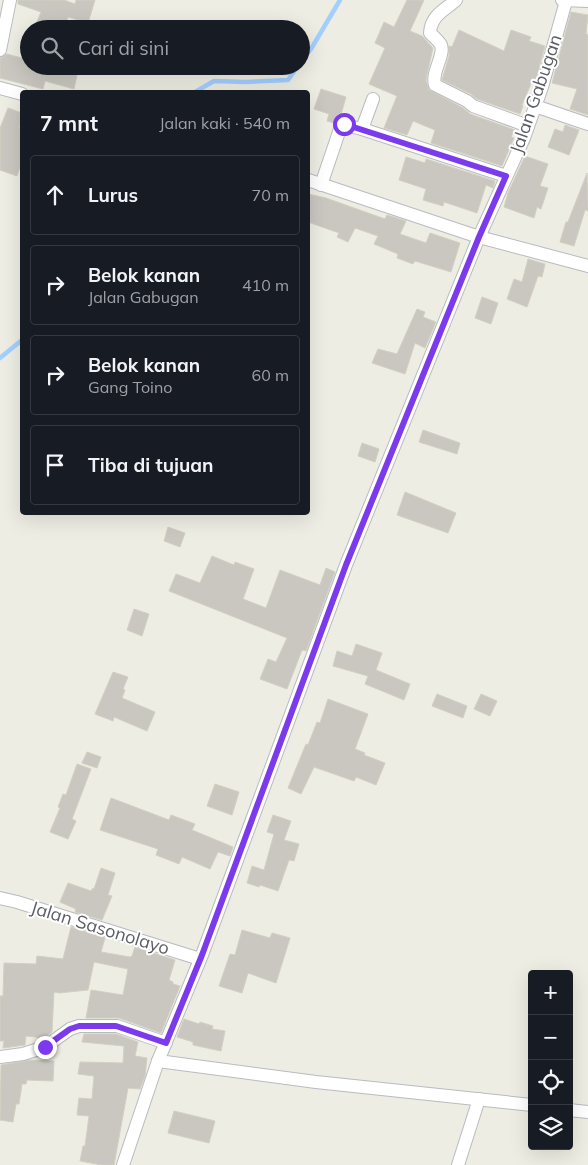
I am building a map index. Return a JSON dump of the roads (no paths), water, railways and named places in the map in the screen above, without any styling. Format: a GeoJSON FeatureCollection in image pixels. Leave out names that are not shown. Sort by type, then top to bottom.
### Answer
{"type":"FeatureCollection","features":[{"type":"Feature","properties":{"kind":"street"},"geometry":{"type":"LineString","coordinates":[[0,50],[10,0]]}},
{"type":"Feature","properties":{"kind":"street"},"geometry":{"type":"LineString","coordinates":[[456,0],[437,14],[430,28],[430,33],[441,45],[433,80],[435,85],[473,106],[528,126]]}},
{"type":"Feature","properties":{"kind":"street"},"geometry":{"type":"LineString","coordinates":[[562,0],[588,0]]}},
{"type":"Feature","properties":{"kind":"street","name":"Jalan Gabugan"},"geometry":{"type":"LineString","coordinates":[[123,1165],[158,1061],[200,959],[346,565],[479,237],[528,126],[566,1]]}},
{"type":"Feature","properties":{"kind":"street"},"geometry":{"type":"LineString","coordinates":[[0,88],[20,93]]}},
{"type":"Feature","properties":{"kind":"street"},"geometry":{"type":"LineString","coordinates":[[362,129],[373,99]]}},
{"type":"Feature","properties":{"kind":"street"},"geometry":{"type":"LineString","coordinates":[[535,106],[588,124]]}},
{"type":"Feature","properties":{"kind":"street"},"geometry":{"type":"LineString","coordinates":[[321,185],[341,126],[344,124],[506,176]]}},
{"type":"Feature","properties":{"kind":"street"},"geometry":{"type":"LineString","coordinates":[[310,181],[479,237],[588,266]]}},
{"type":"Feature","properties":{"kind":"street","name":"Jalan Sasonolayo"},"geometry":{"type":"LineString","coordinates":[[0,898],[200,959]]}},
{"type":"Feature","properties":{"kind":"street"},"geometry":{"type":"LineString","coordinates":[[0,1057],[23,1054],[45,1047],[70,1029],[79,1026],[116,1026],[166,1043]]}},
{"type":"Feature","properties":{"kind":"street"},"geometry":{"type":"LineString","coordinates":[[158,1061],[316,1082],[528,1105]]}},
{"type":"Feature","properties":{"kind":"street"},"geometry":{"type":"LineString","coordinates":[[458,1165],[479,1099]]}},
{"type":"Feature","properties":{"kind":"street"},"geometry":{"type":"LineString","coordinates":[[573,1110],[588,1112]]}},
{"type":"Feature","properties":{"kind":"waterway"},"geometry":{"type":"LineString","coordinates":[[310,50],[340,0]]}},
{"type":"Feature","properties":{"kind":"waterway"},"geometry":{"type":"LineString","coordinates":[[198,90],[214,81],[288,80],[292,75]]}},
{"type":"Feature","properties":{"kind":"waterway"},"geometry":{"type":"LineString","coordinates":[[0,358],[20,342]]}}]}
